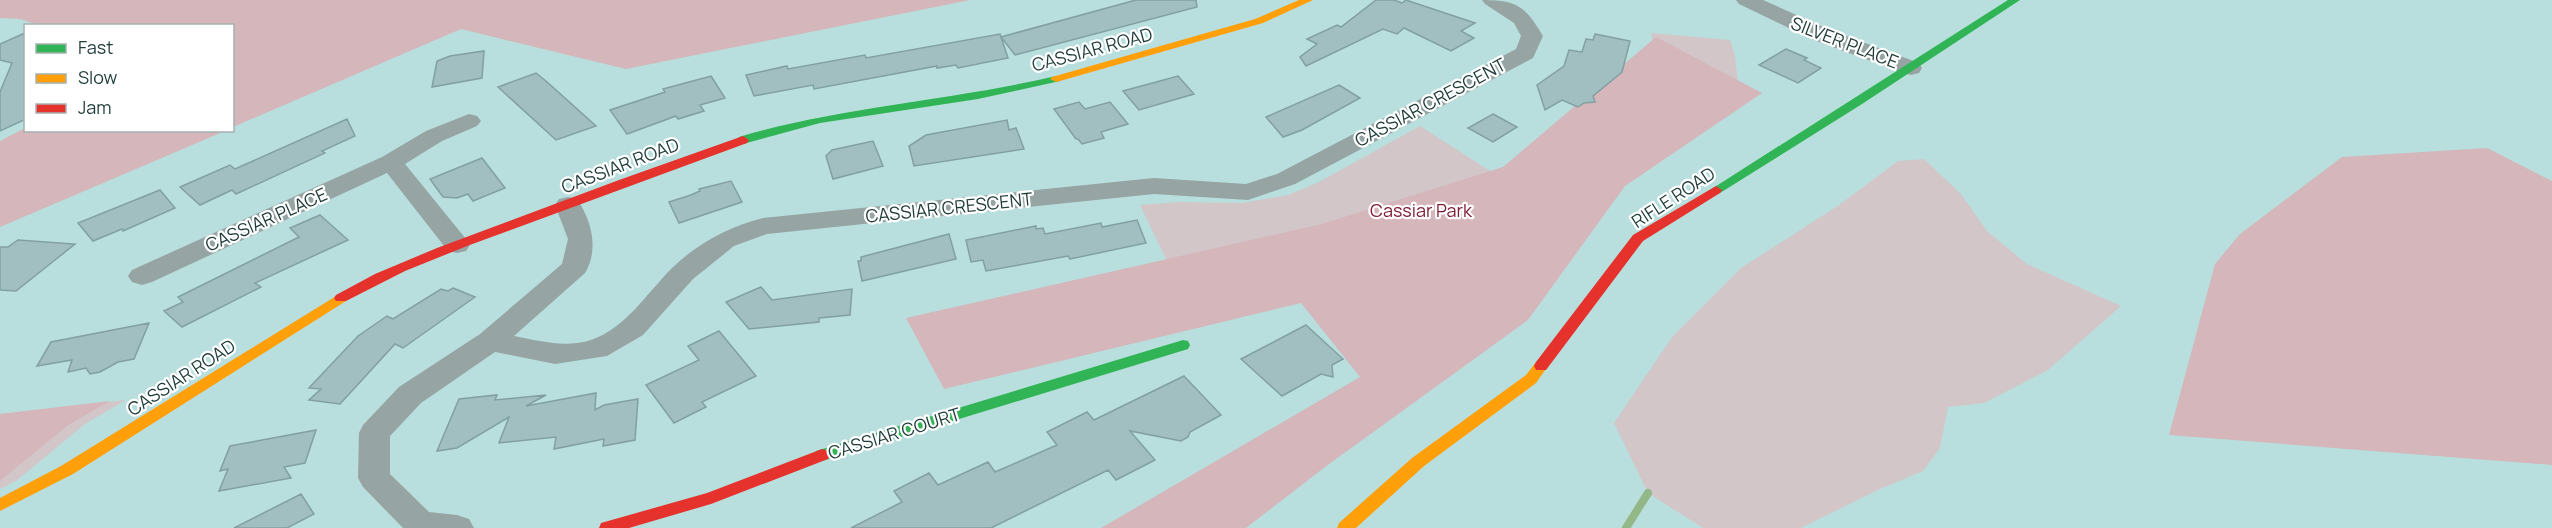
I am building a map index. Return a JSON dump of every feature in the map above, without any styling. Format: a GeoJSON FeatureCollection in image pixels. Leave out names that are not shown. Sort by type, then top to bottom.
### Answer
{"type":"FeatureCollection","features":[{"type":"Feature","properties":{"kind":"street","name":"CASSIAR ROAD"},"geometry":{"type":"LineString","coordinates":[[0,505],[67,470],[277,336],[364,284],[635,177],[757,135],[856,113],[955,100],[1042,82],[1259,21],[1308,0]]}},
{"type":"Feature","properties":{"kind":"street","name":"CASSIAR CRESCENT"},"geometry":{"type":"LineString","coordinates":[[489,341],[555,354],[597,349],[633,328],[683,273],[725,240],[763,226],[1154,186],[1248,192],[1286,178],[1524,53],[1532,36],[1522,19],[1492,0]]}},
{"type":"Feature","properties":{"kind":"street","name":"SILVER PLACE"},"geometry":{"type":"LineString","coordinates":[[1746,0],[1822,35],[1911,68]]}},
{"type":"Feature","properties":{"kind":"street","name":"RIFLE ROAD"},"geometry":{"type":"LineString","coordinates":[[1345,528],[1418,462],[1531,379],[1638,238],[1911,68],[2015,0]]}},
{"type":"Feature","properties":{"kind":"street","name":"CASSIAR PLACE"},"geometry":{"type":"LineString","coordinates":[[142,276],[391,162],[434,136],[469,121]]}},
{"type":"Feature","properties":{"kind":"street"},"geometry":{"type":"LineString","coordinates":[[391,162],[457,246]]}},
{"type":"Feature","properties":{"kind":"street"},"geometry":{"type":"LineString","coordinates":[[457,528],[420,524],[374,478],[374,433],[410,395],[489,341],[575,267],[581,239],[568,205]]}},
{"type":"Feature","properties":{"kind":"street","name":"CASSIAR COURT"},"geometry":{"type":"LineString","coordinates":[[607,528],[711,498],[818,456],[1183,345]]}},
{"type":"Feature","properties":{"kind":"green space"},"geometry":{"type":"Polygon","coordinates":[[[0,0],[970,0],[626,69],[461,29],[234,127],[234,24],[35,24],[20,19],[0,18],[0,0]]]}},
{"type":"Feature","properties":{"kind":"green space","name":"Cassiar Park"},"geometry":{"type":"Polygon","coordinates":[[[1651,33],[1730,40],[1735,56],[1740,102],[1384,270],[1199,328],[1140,205],[1178,202],[1242,203],[1288,195],[1317,183],[1420,126],[1518,189],[1665,92],[1651,33]]]}},
{"type":"Feature","properties":{"kind":"green space"},"geometry":{"type":"Polygon","coordinates":[[[1656,37],[1762,93],[1625,186],[1528,320],[1325,467],[1246,528],[1101,528],[1360,377],[1301,303],[944,389],[906,318],[1322,224],[1503,167],[1656,37]]]}},
{"type":"Feature","properties":{"kind":"green space"},"geometry":{"type":"Polygon","coordinates":[[[24,129],[24,132],[223,132],[0,227],[0,141],[24,129]]]}},
{"type":"Feature","properties":{"kind":"green space"},"geometry":{"type":"Polygon","coordinates":[[[2487,148],[2552,181],[2552,465],[2169,435],[2215,264],[2240,234],[2342,157],[2487,148]]]}},
{"type":"Feature","properties":{"kind":"green space"},"geometry":{"type":"Polygon","coordinates":[[[1924,159],[1961,194],[1987,231],[2027,264],[2121,306],[2048,370],[1984,403],[1948,407],[1940,448],[1923,471],[1880,489],[1801,528],[1703,528],[1648,493],[1614,423],[1672,337],[1741,268],[1839,205],[1898,161],[1924,159]]]}},
{"type":"Feature","properties":{"kind":"green space"},"geometry":{"type":"Polygon","coordinates":[[[126,400],[85,424],[16,481],[0,489],[0,414],[126,400]]]}},
{"type":"Feature","properties":{"kind":"green space"},"geometry":{"type":"Polygon","coordinates":[[[110,401],[68,425],[0,481],[0,414],[110,401]]]}},
{"type":"Feature","properties":{"kind":"building"},"geometry":{"type":"Polygon","coordinates":[[[1136,0],[1196,0],[1197,7],[1015,55],[1001,37],[1136,0]]]}},
{"type":"Feature","properties":{"kind":"building"},"geometry":{"type":"Polygon","coordinates":[[[1376,0],[1394,0],[1402,3],[1406,0],[1475,23],[1461,31],[1474,38],[1451,51],[1404,28],[1397,34],[1383,29],[1306,66],[1300,57],[1317,44],[1307,39],[1337,25],[1341,27],[1376,0]]]}},
{"type":"Feature","properties":{"kind":"building"},"geometry":{"type":"Polygon","coordinates":[[[24,33],[24,120],[0,131],[0,92],[12,63],[0,60],[0,44],[24,33]]]}},
{"type":"Feature","properties":{"kind":"building"},"geometry":{"type":"Polygon","coordinates":[[[1000,34],[1008,58],[958,68],[956,65],[937,68],[937,66],[814,89],[813,85],[754,96],[746,75],[787,66],[788,69],[865,55],[866,58],[1000,34]]]}},
{"type":"Feature","properties":{"kind":"building"},"geometry":{"type":"Polygon","coordinates":[[[1595,34],[1630,41],[1622,72],[1593,96],[1595,102],[1584,103],[1578,107],[1562,100],[1545,110],[1537,85],[1564,66],[1569,50],[1582,52],[1586,39],[1593,40],[1595,34]]]}},
{"type":"Feature","properties":{"kind":"building"},"geometry":{"type":"Polygon","coordinates":[[[1786,49],[1807,58],[1804,60],[1821,68],[1798,83],[1759,65],[1786,49]]]}},
{"type":"Feature","properties":{"kind":"building"},"geometry":{"type":"Polygon","coordinates":[[[484,51],[482,78],[432,87],[437,61],[450,56],[484,51]]]}},
{"type":"Feature","properties":{"kind":"building"},"geometry":{"type":"Polygon","coordinates":[[[536,73],[596,126],[556,140],[498,87],[536,73]]]}},
{"type":"Feature","properties":{"kind":"building"},"geometry":{"type":"Polygon","coordinates":[[[711,76],[725,98],[700,105],[704,111],[678,119],[676,116],[627,134],[610,110],[665,92],[663,89],[711,76]]]}},
{"type":"Feature","properties":{"kind":"building"},"geometry":{"type":"Polygon","coordinates":[[[1178,76],[1194,94],[1139,110],[1123,91],[1178,76]]]}},
{"type":"Feature","properties":{"kind":"building"},"geometry":{"type":"Polygon","coordinates":[[[1339,85],[1360,98],[1302,130],[1283,137],[1266,117],[1339,85]]]}},
{"type":"Feature","properties":{"kind":"building"},"geometry":{"type":"Polygon","coordinates":[[[1079,102],[1085,109],[1110,102],[1128,124],[1101,132],[1104,138],[1082,144],[1054,109],[1079,102]]]}},
{"type":"Feature","properties":{"kind":"building"},"geometry":{"type":"Polygon","coordinates":[[[1493,114],[1517,127],[1493,142],[1468,128],[1493,114]]]}},
{"type":"Feature","properties":{"kind":"building"},"geometry":{"type":"Polygon","coordinates":[[[347,119],[355,136],[322,151],[325,153],[236,194],[232,190],[200,205],[180,187],[230,165],[235,169],[347,119]]]}},
{"type":"Feature","properties":{"kind":"building"},"geometry":{"type":"Polygon","coordinates":[[[1007,120],[1009,130],[1016,128],[1024,149],[914,166],[909,146],[926,135],[1007,120]]]}},
{"type":"Feature","properties":{"kind":"building"},"geometry":{"type":"Polygon","coordinates":[[[873,141],[883,166],[833,179],[826,156],[832,150],[873,141]]]}},
{"type":"Feature","properties":{"kind":"building"},"geometry":{"type":"Polygon","coordinates":[[[482,158],[505,188],[473,201],[468,194],[457,198],[443,197],[430,179],[482,158]]]}},
{"type":"Feature","properties":{"kind":"building"},"geometry":{"type":"Polygon","coordinates":[[[731,181],[742,202],[679,223],[669,202],[691,195],[700,191],[699,189],[731,181]]]}},
{"type":"Feature","properties":{"kind":"building"},"geometry":{"type":"Polygon","coordinates":[[[160,190],[175,208],[123,231],[122,229],[93,241],[78,223],[160,190]]]}},
{"type":"Feature","properties":{"kind":"building"},"geometry":{"type":"Polygon","coordinates":[[[320,215],[348,240],[255,283],[261,287],[182,327],[164,311],[183,302],[178,297],[299,237],[290,228],[320,215]]]}},
{"type":"Feature","properties":{"kind":"building"},"geometry":{"type":"Polygon","coordinates":[[[1137,220],[1146,243],[1070,259],[1068,256],[986,271],[983,260],[971,262],[966,240],[1036,226],[1036,229],[1043,228],[1045,234],[1101,223],[1102,227],[1137,220]]]}},
{"type":"Feature","properties":{"kind":"building"},"geometry":{"type":"Polygon","coordinates":[[[949,234],[956,259],[862,281],[858,261],[861,261],[861,257],[949,234]]]}},
{"type":"Feature","properties":{"kind":"building"},"geometry":{"type":"Polygon","coordinates":[[[18,240],[75,244],[16,291],[0,290],[0,247],[8,247],[18,240]]]}},
{"type":"Feature","properties":{"kind":"building"},"geometry":{"type":"Polygon","coordinates":[[[761,287],[772,300],[852,289],[850,315],[819,318],[819,322],[749,329],[726,302],[761,287]]]}},
{"type":"Feature","properties":{"kind":"building"},"geometry":{"type":"Polygon","coordinates":[[[453,288],[475,297],[403,348],[395,344],[340,404],[309,400],[321,389],[309,388],[358,336],[387,316],[393,319],[441,289],[448,291],[453,288]]]}},
{"type":"Feature","properties":{"kind":"building"},"geometry":{"type":"Polygon","coordinates":[[[149,323],[134,359],[118,362],[100,372],[90,374],[86,368],[68,372],[72,360],[37,366],[51,342],[149,323]]]}},
{"type":"Feature","properties":{"kind":"building"},"geometry":{"type":"Polygon","coordinates":[[[1306,325],[1343,359],[1332,365],[1333,377],[1321,374],[1282,396],[1241,359],[1306,325]]]}},
{"type":"Feature","properties":{"kind":"building"},"geometry":{"type":"Polygon","coordinates":[[[719,331],[756,376],[702,402],[706,407],[674,423],[646,385],[699,360],[688,346],[719,331]]]}},
{"type":"Feature","properties":{"kind":"building"},"geometry":{"type":"Polygon","coordinates":[[[1184,376],[1221,415],[1190,432],[1188,437],[1181,441],[1130,431],[1155,460],[1116,480],[1108,470],[991,528],[851,528],[902,502],[894,491],[929,473],[938,485],[988,462],[995,472],[1057,445],[1047,432],[1087,412],[1094,420],[1184,376]]]}},
{"type":"Feature","properties":{"kind":"building"},"geometry":{"type":"Polygon","coordinates":[[[596,393],[595,410],[604,405],[638,399],[635,440],[603,446],[604,439],[554,449],[556,437],[499,443],[509,417],[457,448],[437,451],[459,399],[497,395],[495,400],[546,395],[526,406],[596,393]]]}},
{"type":"Feature","properties":{"kind":"building"},"geometry":{"type":"Polygon","coordinates":[[[316,430],[305,463],[284,467],[291,478],[219,491],[228,469],[220,471],[230,446],[316,430]]]}},
{"type":"Feature","properties":{"kind":"building"},"geometry":{"type":"Polygon","coordinates":[[[301,494],[314,514],[287,528],[234,528],[301,494]]]}},
{"type":"Feature","properties":{"kind":"waterway"},"geometry":{"type":"LineString","coordinates":[[1626,528],[1648,493]]}},
{"type":"Feature","properties":{"kind":"traffic: fast"},"geometry":{"type":"LineString","coordinates":[[1716,190],[1858,102],[2015,0]]}},
{"type":"Feature","properties":{"kind":"traffic: fast"},"geometry":{"type":"LineString","coordinates":[[743,140],[820,120],[978,96],[1056,79]]}},
{"type":"Feature","properties":{"kind":"traffic: fast"},"geometry":{"type":"LineString","coordinates":[[822,455],[1183,345]]}},
{"type":"Feature","properties":{"kind":"traffic: slow"},"geometry":{"type":"LineString","coordinates":[[1056,79],[1259,21],[1308,0]]}},
{"type":"Feature","properties":{"kind":"traffic: slow"},"geometry":{"type":"LineString","coordinates":[[0,505],[67,470],[341,298]]}},
{"type":"Feature","properties":{"kind":"traffic: slow"},"geometry":{"type":"LineString","coordinates":[[1345,528],[1418,462],[1531,379],[1541,366]]}},
{"type":"Feature","properties":{"kind":"traffic: jam"},"geometry":{"type":"LineString","coordinates":[[341,298],[380,277],[441,251],[623,182],[743,140]]}},
{"type":"Feature","properties":{"kind":"traffic: jam"},"geometry":{"type":"LineString","coordinates":[[1541,366],[1638,238],[1716,190]]}},
{"type":"Feature","properties":{"kind":"traffic: jam"},"geometry":{"type":"LineString","coordinates":[[607,528],[711,498],[822,455]]}}]}
